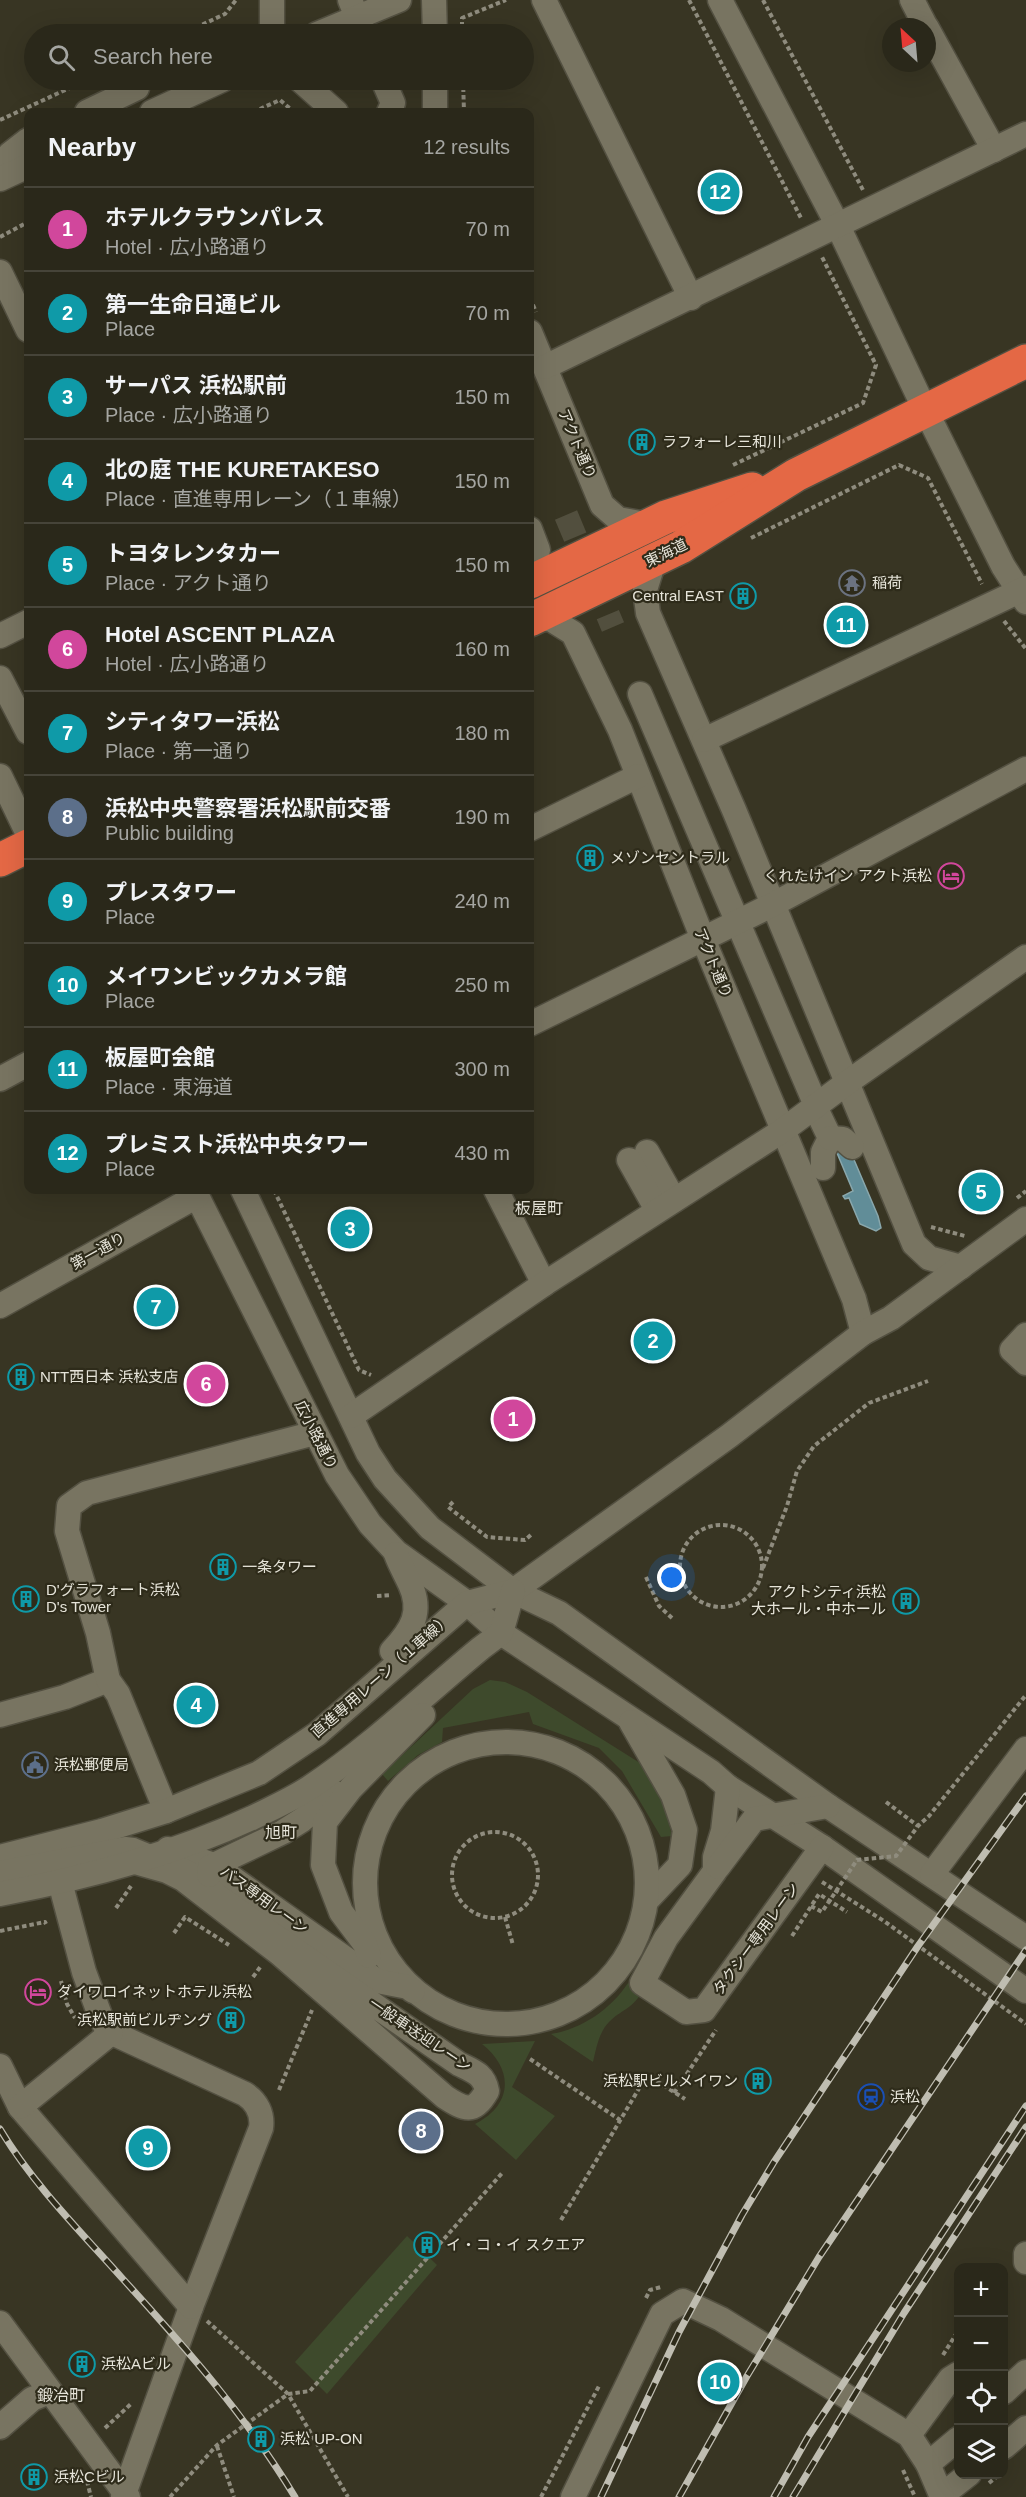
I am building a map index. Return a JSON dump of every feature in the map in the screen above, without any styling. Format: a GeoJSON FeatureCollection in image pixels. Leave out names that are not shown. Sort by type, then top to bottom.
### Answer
{"type":"FeatureCollection","features":[{"type":"Feature","properties":{"kind":"highway","name":"東海道"},"geometry":{"type":"LineString","coordinates":[[534,619],[681,547],[796,475],[1026,361]]}},
{"type":"Feature","properties":{"kind":"highway","name":"東海道"},"geometry":{"type":"LineString","coordinates":[[534,578],[666,517],[796,475]]}},
{"type":"Feature","properties":{"kind":"highway"},"geometry":{"type":"LineString","coordinates":[[0,860],[24,848]]}},
{"type":"Feature","properties":{"kind":"street"},"geometry":{"type":"LineString","coordinates":[[272,0],[272,24]]}},
{"type":"Feature","properties":{"kind":"street"},"geometry":{"type":"LineString","coordinates":[[350,0],[360,24]]}},
{"type":"Feature","properties":{"kind":"street"},"geometry":{"type":"LineString","coordinates":[[341,24],[399,0]]}},
{"type":"Feature","properties":{"kind":"street"},"geometry":{"type":"LineString","coordinates":[[434,0],[435,24]]}},
{"type":"Feature","properties":{"kind":"street"},"geometry":{"type":"LineString","coordinates":[[544,0],[691,298]]}},
{"type":"Feature","properties":{"kind":"street"},"geometry":{"type":"LineString","coordinates":[[704,740],[1023,594],[926,410],[838,226],[720,0]]}},
{"type":"Feature","properties":{"kind":"street"},"geometry":{"type":"LineString","coordinates":[[912,0],[922,18]]}},
{"type":"Feature","properties":{"kind":"street"},"geometry":{"type":"LineString","coordinates":[[936,44],[994,150]]}},
{"type":"Feature","properties":{"kind":"street"},"geometry":{"type":"LineString","coordinates":[[95,108],[133,90]]}},
{"type":"Feature","properties":{"kind":"street"},"geometry":{"type":"LineString","coordinates":[[161,108],[200,90]]}},
{"type":"Feature","properties":{"kind":"street"},"geometry":{"type":"LineString","coordinates":[[311,90],[332,108]]}},
{"type":"Feature","properties":{"kind":"street"},"geometry":{"type":"LineString","coordinates":[[387,90],[393,103],[391,108]]}},
{"type":"Feature","properties":{"kind":"street"},"geometry":{"type":"LineString","coordinates":[[434,108],[435,90]]}},
{"type":"Feature","properties":{"kind":"street"},"geometry":{"type":"LineString","coordinates":[[545,367],[1026,134]]}},
{"type":"Feature","properties":{"kind":"street"},"geometry":{"type":"LineString","coordinates":[[0,172],[10,154],[24,143]]}},
{"type":"Feature","properties":{"kind":"street"},"geometry":{"type":"LineString","coordinates":[[0,180],[24,168]]}},
{"type":"Feature","properties":{"kind":"street"},"geometry":{"type":"LineString","coordinates":[[0,180],[24,183]]}},
{"type":"Feature","properties":{"kind":"street"},"geometry":{"type":"LineString","coordinates":[[0,272],[24,322]]}},
{"type":"Feature","properties":{"kind":"street","name":"アクト通り"},"geometry":{"type":"LineString","coordinates":[[534,341],[602,505],[618,519],[651,525]]}},
{"type":"Feature","properties":{"kind":"street"},"geometry":{"type":"LineString","coordinates":[[534,540],[538,550],[534,565]]}},
{"type":"Feature","properties":{"kind":"street"},"geometry":{"type":"LineString","coordinates":[[656,558],[645,590],[648,613],[704,740],[914,1244],[929,1258],[961,1267]]}},
{"type":"Feature","properties":{"kind":"street","name":"アクト通り"},"geometry":{"type":"LineString","coordinates":[[534,619],[552,620],[573,633],[620,730],[703,939],[850,1289],[863,1334]]}},
{"type":"Feature","properties":{"kind":"street"},"geometry":{"type":"LineString","coordinates":[[0,636],[24,624]]}},
{"type":"Feature","properties":{"kind":"street"},"geometry":{"type":"LineString","coordinates":[[0,678],[24,724]]}},
{"type":"Feature","properties":{"kind":"street"},"geometry":{"type":"LineString","coordinates":[[640,694],[815,1105],[841,1142],[823,1152],[823,1168]]}},
{"type":"Feature","properties":{"kind":"street"},"geometry":{"type":"LineString","coordinates":[[534,1022],[772,905],[1026,769]]}},
{"type":"Feature","properties":{"kind":"street"},"geometry":{"type":"LineString","coordinates":[[0,776],[24,826]]}},
{"type":"Feature","properties":{"kind":"street"},"geometry":{"type":"LineString","coordinates":[[534,827],[638,776]]}},
{"type":"Feature","properties":{"kind":"street"},"geometry":{"type":"LineString","coordinates":[[351,1416],[544,1284],[782,1131],[1026,957]]}},
{"type":"Feature","properties":{"kind":"street"},"geometry":{"type":"LineString","coordinates":[[0,1079],[24,1066]]}},
{"type":"Feature","properties":{"kind":"street"},"geometry":{"type":"LineString","coordinates":[[638,1156],[665,1205]]}},
{"type":"Feature","properties":{"kind":"street","name":"第一通り"},"geometry":{"type":"LineString","coordinates":[[0,1306],[193,1194]]}},
{"type":"Feature","properties":{"kind":"street","name":"広小路通り"},"geometry":{"type":"LineString","coordinates":[[196,1194],[337,1475],[370,1524],[396,1552],[473,1608],[501,1633],[822,1848],[1026,1991]]}},
{"type":"Feature","properties":{"kind":"street"},"geometry":{"type":"LineString","coordinates":[[245,1194],[368,1453],[413,1511],[430,1528],[511,1598],[543,1605],[559,1613],[828,1806],[1026,1938]]}},
{"type":"Feature","properties":{"kind":"street"},"geometry":{"type":"LineString","coordinates":[[498,1194],[544,1284]]}},
{"type":"Feature","properties":{"kind":"street"},"geometry":{"type":"LineString","coordinates":[[259,1773],[297,1760],[326,1742],[469,1618],[473,1608],[511,1598],[863,1334],[891,1318],[961,1267],[1017,1212]]}},
{"type":"Feature","properties":{"kind":"street"},"geometry":{"type":"LineString","coordinates":[[1026,1335],[1012,1350],[1026,1363]]}},
{"type":"Feature","properties":{"kind":"street"},"geometry":{"type":"LineString","coordinates":[[166,1811],[118,1694],[108,1680],[98,1633],[66,1531],[69,1506],[87,1492],[315,1433]]}},
{"type":"Feature","properties":{"kind":"street"},"geometry":{"type":"LineString","coordinates":[[294,1748],[300,1731],[386,1658],[407,1636],[413,1625],[416,1615],[414,1595],[401,1570],[396,1552]]}},
{"type":"Feature","properties":{"kind":"street"},"geometry":{"type":"LineString","coordinates":[[0,1894],[148,1863],[214,1835],[311,1787],[501,1633],[511,1598]]}},
{"type":"Feature","properties":{"kind":"street","name":"直進専用レーン（１車線）"},"geometry":{"type":"LineString","coordinates":[[0,1857],[102,1831],[166,1811],[259,1773],[317,1734],[473,1608]]}},
{"type":"Feature","properties":{"kind":"street"},"geometry":{"type":"LineString","coordinates":[[377,1981],[365,1944],[341,1912],[323,1865],[325,1822],[351,1788],[467,1674],[480,1648]]}},
{"type":"Feature","properties":{"kind":"street"},"geometry":{"type":"LineString","coordinates":[[0,1714],[65,1697],[108,1680]]}},
{"type":"Feature","properties":{"kind":"street","name":"バス専用レーン"},"geometry":{"type":"LineString","coordinates":[[628,1717],[673,1795],[685,1830],[680,1865],[647,1900]]}},
{"type":"Feature","properties":{"kind":"street"},"geometry":{"type":"LineString","coordinates":[[206,1893],[210,1867],[283,1832],[322,1804],[356,1774],[387,1740],[397,1718]]}},
{"type":"Feature","properties":{"kind":"street","name":"バス専用レーン"},"geometry":{"type":"LineString","coordinates":[[0,1866],[119,1839],[140,1839],[148,1863],[214,1864],[377,1981],[408,1987],[415,1992],[452,2014],[462,2017],[494,2024],[537,2021],[577,2005],[611,1978],[635,1942],[647,1900],[646,1858],[633,1819],[609,1784],[576,1759],[536,1744],[494,1741],[453,1751],[417,1772],[388,1802],[370,1840],[363,1881],[369,1923],[387,1961],[415,1992]]}},
{"type":"Feature","properties":{"kind":"street"},"geometry":{"type":"LineString","coordinates":[[932,1874],[1026,1749]]}},
{"type":"Feature","properties":{"kind":"street"},"geometry":{"type":"LineString","coordinates":[[647,1900],[693,1869],[710,1831],[720,1779]]}},
{"type":"Feature","properties":{"kind":"street","name":"タクシー専用レーン"},"geometry":{"type":"LineString","coordinates":[[715,1871],[715,1857],[723,1831],[720,1779]]}},
{"type":"Feature","properties":{"kind":"street","name":"タクシー専用レーン"},"geometry":{"type":"LineString","coordinates":[[822,1848],[704,2010],[686,2012],[642,1983],[666,1938],[754,1819],[828,1806]]}},
{"type":"Feature","properties":{"kind":"street"},"geometry":{"type":"LineString","coordinates":[[0,1873],[117,1849],[133,1850],[148,1863]]}},
{"type":"Feature","properties":{"kind":"street","name":"一般車送迎レーン"},"geometry":{"type":"LineString","coordinates":[[148,1863],[196,1876],[206,1893],[445,2097],[460,2107],[470,2108],[480,2103],[487,2091],[486,2081],[480,2074],[459,2064],[206,1893]]}},
{"type":"Feature","properties":{"kind":"street"},"geometry":{"type":"LineString","coordinates":[[60,1882],[84,1972],[101,2019],[111,2034],[245,2094],[256,2104],[262,2120],[261,2128],[191,2307],[125,2495]]}},
{"type":"Feature","properties":{"kind":"street"},"geometry":{"type":"LineString","coordinates":[[20,2107],[111,2034]]}},
{"type":"Feature","properties":{"kind":"street"},"geometry":{"type":"LineString","coordinates":[[0,2066],[20,2107],[191,2307]]}},
{"type":"Feature","properties":{"kind":"street"},"geometry":{"type":"LineString","coordinates":[[1026,2254],[1026,2262]]}},
{"type":"Feature","properties":{"kind":"street"},"geometry":{"type":"LineString","coordinates":[[573,2497],[662,2314],[683,2301],[721,2319],[909,2435],[928,2464],[941,2497],[964,2479]]}},
{"type":"Feature","properties":{"kind":"street"},"geometry":{"type":"LineString","coordinates":[[0,2323],[125,2495]]}},
{"type":"Feature","properties":{"kind":"street"},"geometry":{"type":"LineString","coordinates":[[1008,2388],[1026,2372]]}},
{"type":"Feature","properties":{"kind":"street"},"geometry":{"type":"LineString","coordinates":[[909,2435],[954,2376]]}},
{"type":"Feature","properties":{"kind":"street"},"geometry":{"type":"LineString","coordinates":[[0,2427],[32,2399],[49,2392]]}},
{"type":"Feature","properties":{"kind":"street"},"geometry":{"type":"LineString","coordinates":[[1008,2443],[1026,2428]]}},
{"type":"Feature","properties":{"kind":"street"},"geometry":{"type":"LineString","coordinates":[[928,2464],[954,2442]]}},
{"type":"Feature","properties":{"kind":"path"},"geometry":{"type":"LineString","coordinates":[[204,24],[225,14],[236,0]]}},
{"type":"Feature","properties":{"kind":"path"},"geometry":{"type":"LineString","coordinates":[[462,24],[462,18],[506,0]]}},
{"type":"Feature","properties":{"kind":"path"},"geometry":{"type":"LineString","coordinates":[[689,0],[805,227]]}},
{"type":"Feature","properties":{"kind":"path"},"geometry":{"type":"LineString","coordinates":[[763,0],[861,190],[867,192]]}},
{"type":"Feature","properties":{"kind":"path"},"geometry":{"type":"LineString","coordinates":[[26,108],[65,90]]}},
{"type":"Feature","properties":{"kind":"path"},"geometry":{"type":"LineString","coordinates":[[463,90],[464,108]]}},
{"type":"Feature","properties":{"kind":"path"},"geometry":{"type":"LineString","coordinates":[[262,108],[280,100],[289,108]]}},
{"type":"Feature","properties":{"kind":"path"},"geometry":{"type":"LineString","coordinates":[[0,120],[24,109]]}},
{"type":"Feature","properties":{"kind":"path"},"geometry":{"type":"LineString","coordinates":[[0,237],[24,224]]}},
{"type":"Feature","properties":{"kind":"path"},"geometry":{"type":"LineString","coordinates":[[724,469],[863,403],[876,365],[822,257]]}},
{"type":"Feature","properties":{"kind":"path"},"geometry":{"type":"LineString","coordinates":[[741,543],[899,465],[928,478],[984,588]]}},
{"type":"Feature","properties":{"kind":"path"},"geometry":{"type":"LineString","coordinates":[[1002,619],[1026,649]]}},
{"type":"Feature","properties":{"kind":"path"},"geometry":{"type":"LineString","coordinates":[[1017,1212],[1026,1191]]}},
{"type":"Feature","properties":{"kind":"path"},"geometry":{"type":"LineString","coordinates":[[276,1194],[359,1370],[373,1376]]}},
{"type":"Feature","properties":{"kind":"path"},"geometry":{"type":"LineString","coordinates":[[929,1226],[966,1236],[974,1229]]}},
{"type":"Feature","properties":{"kind":"path"},"geometry":{"type":"LineString","coordinates":[[763,1568],[758,1548],[746,1533],[734,1527],[720,1525],[700,1531],[686,1545],[681,1558],[680,1572],[684,1585],[704,1604],[717,1607],[743,1602],[753,1593],[760,1581],[788,1506],[797,1471],[814,1446],[869,1403],[928,1381]]}},
{"type":"Feature","properties":{"kind":"path"},"geometry":{"type":"LineString","coordinates":[[453,1502],[448,1508],[487,1538],[525,1540],[532,1534]]}},
{"type":"Feature","properties":{"kind":"path"},"geometry":{"type":"LineString","coordinates":[[646,1577],[659,1606],[672,1618]]}},
{"type":"Feature","properties":{"kind":"path"},"geometry":{"type":"LineString","coordinates":[[812,1906],[822,1912],[857,1860],[896,1856],[1026,1695]]}},
{"type":"Feature","properties":{"kind":"path"},"geometry":{"type":"LineString","coordinates":[[886,1802],[918,1826]]}},
{"type":"Feature","properties":{"kind":"path"},"geometry":{"type":"LineString","coordinates":[[495,1831],[519,1838],[529,1846],[537,1859],[539,1874],[537,1888],[530,1902],[519,1912],[505,1917],[491,1918],[465,1907],[457,1896],[452,1882],[452,1868],[457,1853],[466,1841],[480,1834],[495,1831]]}},
{"type":"Feature","properties":{"kind":"path"},"geometry":{"type":"LineString","coordinates":[[116,1908],[148,1863]]}},
{"type":"Feature","properties":{"kind":"path"},"geometry":{"type":"LineString","coordinates":[[828,1885],[884,1921],[1026,2024]]}},
{"type":"Feature","properties":{"kind":"path"},"geometry":{"type":"LineString","coordinates":[[792,1936],[819,1893],[847,1912]]}},
{"type":"Feature","properties":{"kind":"path"},"geometry":{"type":"LineString","coordinates":[[174,1934],[185,1917],[223,1942]]}},
{"type":"Feature","properties":{"kind":"path"},"geometry":{"type":"LineString","coordinates":[[505,1917],[513,1945]]}},
{"type":"Feature","properties":{"kind":"path"},"geometry":{"type":"LineString","coordinates":[[0,1931],[45,1922],[48,1932]]}},
{"type":"Feature","properties":{"kind":"path"},"geometry":{"type":"LineString","coordinates":[[59,1973],[67,2004],[76,2020]]}},
{"type":"Feature","properties":{"kind":"path"},"geometry":{"type":"LineString","coordinates":[[279,2090],[312,2010]]}},
{"type":"Feature","properties":{"kind":"path"},"geometry":{"type":"LineString","coordinates":[[530,2059],[620,2120]]}},
{"type":"Feature","properties":{"kind":"path"},"geometry":{"type":"LineString","coordinates":[[561,2220],[647,2076],[685,2099]]}},
{"type":"Feature","properties":{"kind":"path"},"geometry":{"type":"LineString","coordinates":[[170,2497],[217,2445],[288,2394],[310,2391],[503,2172]]}},
{"type":"Feature","properties":{"kind":"path"},"geometry":{"type":"LineString","coordinates":[[643,2304],[650,2290],[662,2287]]}},
{"type":"Feature","properties":{"kind":"path"},"geometry":{"type":"LineString","coordinates":[[191,2307],[288,2394],[348,2497]]}},
{"type":"Feature","properties":{"kind":"path"},"geometry":{"type":"LineString","coordinates":[[541,2497],[601,2384]]}},
{"type":"Feature","properties":{"kind":"path"},"geometry":{"type":"LineString","coordinates":[[95,2428],[106,2428],[134,2401]]}},
{"type":"Feature","properties":{"kind":"path"},"geometry":{"type":"LineString","coordinates":[[247,2423],[269,2443]]}},
{"type":"Feature","properties":{"kind":"path"},"geometry":{"type":"LineString","coordinates":[[217,2445],[234,2497]]}},
{"type":"Feature","properties":{"kind":"path"},"geometry":{"type":"LineString","coordinates":[[902,2468],[915,2497]]}},
{"type":"Feature","properties":{"kind":"green space"},"geometry":{"type":"Polygon","coordinates":[[[490,1680],[505,1682],[527,1692],[640,1763],[660,1798],[672,1836],[661,1837],[622,1771],[599,1748],[533,1724],[529,1712],[443,1728],[442,1742],[418,1755],[388,1781],[382,1774],[473,1689],[490,1680]]]}},
{"type":"Feature","properties":{"kind":"green space"},"geometry":{"type":"Polygon","coordinates":[[[628,1983],[641,1994],[606,2026],[598,2041],[593,2062],[551,2034],[585,2023],[613,2001],[628,1983]]]}},
{"type":"Feature","properties":{"kind":"green space"},"geometry":{"type":"Polygon","coordinates":[[[535,2041],[512,2087],[555,2116],[516,2160],[475,2124],[497,2107],[505,2086],[500,2064],[482,2044],[535,2041]]]}},
{"type":"Feature","properties":{"kind":"green space"},"geometry":{"type":"Polygon","coordinates":[[[407,2236],[437,2265],[327,2394],[295,2362],[407,2236]]]}},
{"type":"Feature","properties":{"kind":"water"},"geometry":{"type":"Polygon","coordinates":[[[849,1148],[878,1216],[881,1228],[876,1231],[860,1224],[849,1198],[845,1199],[843,1196],[853,1191],[837,1153],[838,1150],[849,1148]]]}},
{"type":"Feature","properties":{"kind":"tunnel"},"geometry":{"type":"LineString","coordinates":[[566,515],[613,627]]}},
{"type":"Feature","properties":{"kind":"railway"},"geometry":{"type":"LineString","coordinates":[[601,2497],[679,2332],[742,2215],[774,2162],[918,1946],[1026,1796]]}},
{"type":"Feature","properties":{"kind":"railway"},"geometry":{"type":"LineString","coordinates":[[679,2497],[747,2376],[819,2257],[1026,1950]]}},
{"type":"Feature","properties":{"kind":"railway"},"geometry":{"type":"LineString","coordinates":[[774,2497],[808,2437],[1026,2106]]}},
{"type":"Feature","properties":{"kind":"railway"},"geometry":{"type":"LineString","coordinates":[[793,2497],[904,2313],[1026,2127]]}},
{"type":"Feature","properties":{"kind":"railway"},"geometry":{"type":"LineString","coordinates":[[0,2129],[27,2169],[58,2206],[214,2383],[257,2439],[295,2497]]}},
{"type":"Feature","properties":{"kind":"place","name":"プレミスト浜松中央タワー"},"geometry":{"type":"Point","coordinates":[720,192]}},
{"type":"Feature","properties":{"kind":"place","name":"ラフォーレ三和川"},"geometry":{"type":"Point","coordinates":[642,442]}},
{"type":"Feature","properties":{"kind":"place","name":"稲荷"},"geometry":{"type":"Point","coordinates":[852,583]}},
{"type":"Feature","properties":{"kind":"place","name":"Central EAST"},"geometry":{"type":"Point","coordinates":[743,596]}},
{"type":"Feature","properties":{"kind":"place","name":"板屋町会館"},"geometry":{"type":"Point","coordinates":[846,625]}},
{"type":"Feature","properties":{"kind":"place","name":"メゾンセントラル"},"geometry":{"type":"Point","coordinates":[590,858]}},
{"type":"Feature","properties":{"kind":"place","name":"くれたけイン アクト浜松"},"geometry":{"type":"Point","coordinates":[951,876]}},
{"type":"Feature","properties":{"kind":"place","name":"トヨタレンタカー"},"geometry":{"type":"Point","coordinates":[981,1192]}},
{"type":"Feature","properties":{"kind":"place","name":"サーパス 浜松駅前"},"geometry":{"type":"Point","coordinates":[350,1229]}},
{"type":"Feature","properties":{"kind":"place","name":"シティタワー浜松"},"geometry":{"type":"Point","coordinates":[156,1307]}},
{"type":"Feature","properties":{"kind":"place","name":"第一生命日通ビル"},"geometry":{"type":"Point","coordinates":[653,1341]}},
{"type":"Feature","properties":{"kind":"place","name":"NTT西日本 浜松支店"},"geometry":{"type":"Point","coordinates":[21,1377]}},
{"type":"Feature","properties":{"kind":"place","name":"Hotel ASCENT PLAZA"},"geometry":{"type":"Point","coordinates":[206,1384]}},
{"type":"Feature","properties":{"kind":"place","name":"ホテルクラウンパレス"},"geometry":{"type":"Point","coordinates":[513,1419]}},
{"type":"Feature","properties":{"kind":"place","name":"一条タワー"},"geometry":{"type":"Point","coordinates":[223,1567]}},
{"type":"Feature","properties":{"kind":"place","name":"D'グラフォート浜松 D's Tower"},"geometry":{"type":"Point","coordinates":[26,1599]}},
{"type":"Feature","properties":{"kind":"place","name":"アクトシティ浜松 大ホール・中ホール"},"geometry":{"type":"Point","coordinates":[906,1601]}},
{"type":"Feature","properties":{"kind":"place","name":"北の庭 THE KURETAKESO"},"geometry":{"type":"Point","coordinates":[196,1705]}},
{"type":"Feature","properties":{"kind":"place","name":"浜松郵便局"},"geometry":{"type":"Point","coordinates":[35,1765]}},
{"type":"Feature","properties":{"kind":"place","name":"ダイワロイネットホテル浜松"},"geometry":{"type":"Point","coordinates":[38,1992]}},
{"type":"Feature","properties":{"kind":"place","name":"浜松駅前ビルヂング"},"geometry":{"type":"Point","coordinates":[231,2020]}},
{"type":"Feature","properties":{"kind":"place","name":"浜松駅ビルメイワン"},"geometry":{"type":"Point","coordinates":[758,2081]}},
{"type":"Feature","properties":{"kind":"place","name":"浜松"},"geometry":{"type":"Point","coordinates":[871,2097]}},
{"type":"Feature","properties":{"kind":"place","name":"浜松中央警察署浜松駅前交番"},"geometry":{"type":"Point","coordinates":[421,2131]}},
{"type":"Feature","properties":{"kind":"place","name":"プレスタワー"},"geometry":{"type":"Point","coordinates":[148,2148]}},
{"type":"Feature","properties":{"kind":"place","name":"イ・コ・イ スクエア"},"geometry":{"type":"Point","coordinates":[427,2245]}},
{"type":"Feature","properties":{"kind":"place","name":"浜松Aビル"},"geometry":{"type":"Point","coordinates":[82,2364]}},
{"type":"Feature","properties":{"kind":"place","name":"メイワンビックカメラ館"},"geometry":{"type":"Point","coordinates":[720,2382]}},
{"type":"Feature","properties":{"kind":"place","name":"浜松 UP-ON"},"geometry":{"type":"Point","coordinates":[261,2439]}},
{"type":"Feature","properties":{"kind":"place","name":"浜松Cビル"},"geometry":{"type":"Point","coordinates":[34,2477]}},
{"type":"Feature","properties":{"kind":"district","name":"板屋町"},"geometry":{"type":"Point","coordinates":[539,1208]}},
{"type":"Feature","properties":{"kind":"district","name":"旭町"},"geometry":{"type":"Point","coordinates":[281,1832]}},
{"type":"Feature","properties":{"kind":"district","name":"鍛冶町"},"geometry":{"type":"Point","coordinates":[61,2395]}}]}
